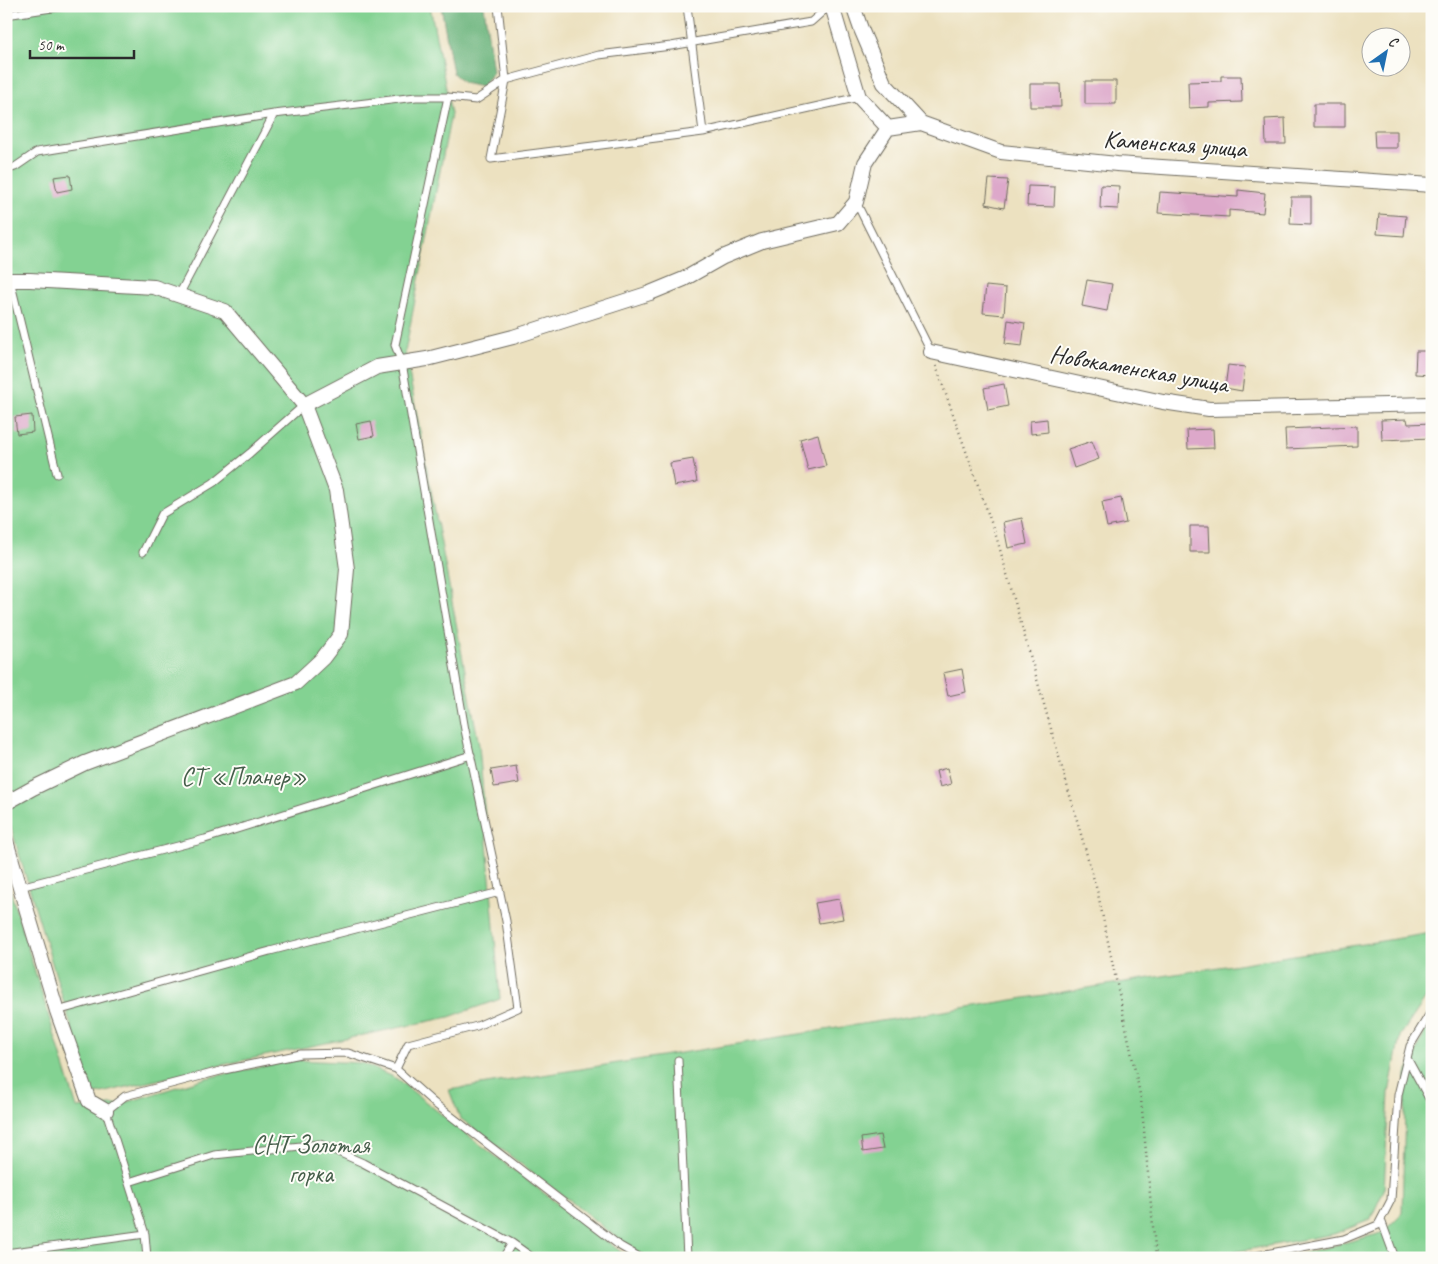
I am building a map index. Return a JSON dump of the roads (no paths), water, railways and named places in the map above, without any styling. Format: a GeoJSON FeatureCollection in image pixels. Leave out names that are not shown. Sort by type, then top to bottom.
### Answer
{"type":"FeatureCollection","features":[{"type":"Feature","properties":{"kind":"street"},"geometry":{"type":"LineString","coordinates":[[830,6],[860,97],[888,128]]}},
{"type":"Feature","properties":{"kind":"street"},"geometry":{"type":"LineString","coordinates":[[853,6],[884,83],[921,123]]}},
{"type":"Feature","properties":{"kind":"street"},"geometry":{"type":"LineString","coordinates":[[304,405],[377,367],[426,359],[513,337],[650,293],[684,279],[723,257],[762,241],[838,223],[856,202],[865,164],[888,128],[921,123]]}},
{"type":"Feature","properties":{"kind":"street","name":"Каменская улица"},"geometry":{"type":"LineString","coordinates":[[921,123],[1001,152],[1117,164],[1432,185]]}},
{"type":"Feature","properties":{"kind":"street"},"geometry":{"type":"LineString","coordinates":[[6,803],[32,788],[85,763],[296,684],[323,658],[341,634],[347,569],[336,490],[304,405],[225,311],[154,287],[8,280]]}},
{"type":"Feature","properties":{"kind":"street","name":"Новокаменская улица"},"geometry":{"type":"LineString","coordinates":[[932,352],[1163,402],[1209,409],[1432,404]]}},
{"type":"Feature","properties":{"kind":"street"},"geometry":{"type":"LineString","coordinates":[[6,841],[57,1011],[89,1101],[106,1111]]}},
{"type":"Feature","properties":{"kind":"lane"},"geometry":{"type":"LineString","coordinates":[[6,15],[65,6]]}},
{"type":"Feature","properties":{"kind":"lane"},"geometry":{"type":"LineString","coordinates":[[498,6],[506,80],[491,159],[703,132],[860,97]]}},
{"type":"Feature","properties":{"kind":"lane"},"geometry":{"type":"LineString","coordinates":[[687,6],[703,132]]}},
{"type":"Feature","properties":{"kind":"lane"},"geometry":{"type":"LineString","coordinates":[[6,170],[15,167],[37,152],[274,114],[416,97],[448,97],[476,100],[506,80],[599,55],[692,43],[811,22],[830,6]]}},
{"type":"Feature","properties":{"kind":"lane"},"geometry":{"type":"LineString","coordinates":[[396,1069],[408,1044],[477,1026],[518,1008],[506,921],[464,720],[402,363],[395,345],[448,97]]}},
{"type":"Feature","properties":{"kind":"lane"},"geometry":{"type":"LineString","coordinates":[[179,295],[274,114]]}},
{"type":"Feature","properties":{"kind":"lane"},"geometry":{"type":"LineString","coordinates":[[856,202],[932,352]]}},
{"type":"Feature","properties":{"kind":"lane"},"geometry":{"type":"LineString","coordinates":[[8,280],[57,474]]}},
{"type":"Feature","properties":{"kind":"lane"},"geometry":{"type":"LineString","coordinates":[[143,552],[162,514],[213,483],[304,405]]}},
{"type":"Feature","properties":{"kind":"lane"},"geometry":{"type":"LineString","coordinates":[[20,887],[205,839],[471,754]]}},
{"type":"Feature","properties":{"kind":"lane"},"geometry":{"type":"LineString","coordinates":[[57,1011],[270,951],[500,892]]}},
{"type":"Feature","properties":{"kind":"lane"},"geometry":{"type":"LineString","coordinates":[[1245,1258],[1344,1239],[1378,1224],[1391,1200],[1398,1095],[1410,1046],[1432,1010]]}},
{"type":"Feature","properties":{"kind":"lane"},"geometry":{"type":"LineString","coordinates":[[147,1258],[145,1234],[106,1111],[126,1096],[224,1070],[301,1054],[348,1052],[396,1069],[434,1104],[620,1246],[641,1258]]}},
{"type":"Feature","properties":{"kind":"lane"},"geometry":{"type":"LineString","coordinates":[[1407,1058],[1432,1104]]}},
{"type":"Feature","properties":{"kind":"lane"},"geometry":{"type":"LineString","coordinates":[[678,1060],[687,1258]]}},
{"type":"Feature","properties":{"kind":"lane"},"geometry":{"type":"LineString","coordinates":[[129,1182],[214,1155],[320,1144],[363,1163],[512,1243],[533,1258]]}},
{"type":"Feature","properties":{"kind":"lane"},"geometry":{"type":"LineString","coordinates":[[1381,1220],[1395,1258]]}},
{"type":"Feature","properties":{"kind":"lane"},"geometry":{"type":"LineString","coordinates":[[6,1253],[145,1234]]}},
{"type":"Feature","properties":{"kind":"lane"},"geometry":{"type":"LineString","coordinates":[[503,1258],[512,1243]]}},
{"type":"Feature","properties":{"kind":"park label","name":"СТ «Планер»"},"geometry":{"type":"Point","coordinates":[244,777]}},
{"type":"Feature","properties":{"kind":"park label","name":"СНТ Золотая горка"},"geometry":{"type":"Point","coordinates":[311,1160]}}]}
